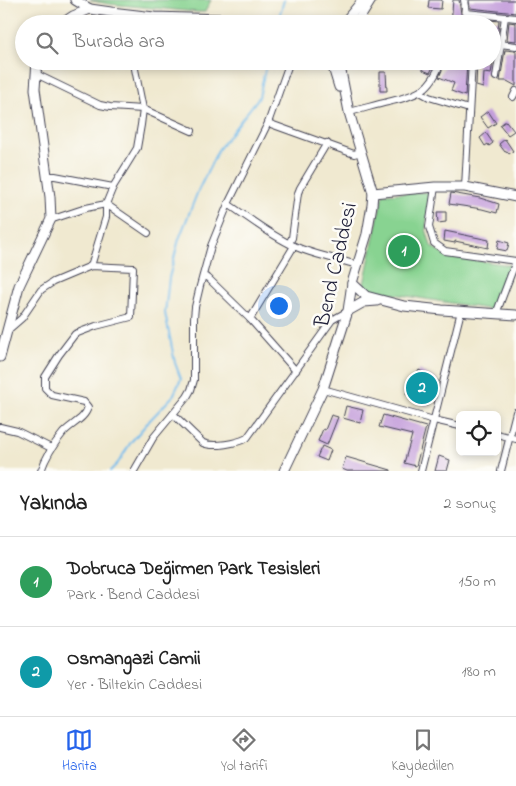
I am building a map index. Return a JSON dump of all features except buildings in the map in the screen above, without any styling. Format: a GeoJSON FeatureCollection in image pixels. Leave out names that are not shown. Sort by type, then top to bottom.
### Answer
{"type":"FeatureCollection","features":[{"type":"Feature","properties":{"kind":"main road"},"geometry":{"type":"LineString","coordinates":[[75,0],[90,9],[120,15]]}},
{"type":"Feature","properties":{"kind":"main road"},"geometry":{"type":"LineString","coordinates":[[350,15],[363,0]]}},
{"type":"Feature","properties":{"kind":"main road"},"geometry":{"type":"LineString","coordinates":[[362,15],[371,0]]}},
{"type":"Feature","properties":{"kind":"main road"},"geometry":{"type":"LineString","coordinates":[[75,15],[90,9]]}},
{"type":"Feature","properties":{"kind":"main road"},"geometry":{"type":"LineString","coordinates":[[0,357],[19,286],[51,219],[50,197],[35,89],[36,70]]}},
{"type":"Feature","properties":{"kind":"main road","name":"Bend Caddesi"},"geometry":{"type":"LineString","coordinates":[[284,471],[323,389],[348,311],[352,283],[367,234],[372,205],[373,193],[349,112],[342,97],[338,70]]}},
{"type":"Feature","properties":{"kind":"main road"},"geometry":{"type":"LineString","coordinates":[[373,193],[435,187],[465,188],[516,197]]}},
{"type":"Feature","properties":{"kind":"main road"},"geometry":{"type":"LineString","coordinates":[[352,283],[366,296],[404,306],[516,315]]}},
{"type":"Feature","properties":{"kind":"main road"},"geometry":{"type":"LineString","coordinates":[[348,311],[364,302],[382,300]]}},
{"type":"Feature","properties":{"kind":"street"},"geometry":{"type":"LineString","coordinates":[[464,0],[466,13],[486,15]]}},
{"type":"Feature","properties":{"kind":"street"},"geometry":{"type":"LineString","coordinates":[[501,17],[516,18]]}},
{"type":"Feature","properties":{"kind":"street"},"geometry":{"type":"LineString","coordinates":[[505,17],[501,44],[516,46]]}},
{"type":"Feature","properties":{"kind":"street"},"geometry":{"type":"LineString","coordinates":[[90,266],[106,217],[106,204],[113,187],[137,148],[142,126],[143,109],[135,70]]}},
{"type":"Feature","properties":{"kind":"street"},"geometry":{"type":"LineString","coordinates":[[134,471],[153,438],[187,397],[193,385],[194,318],[197,297],[213,239],[268,123],[287,70]]}},
{"type":"Feature","properties":{"kind":"street"},"geometry":{"type":"LineString","coordinates":[[349,112],[420,92],[426,88],[438,70]]}},
{"type":"Feature","properties":{"kind":"street"},"geometry":{"type":"LineString","coordinates":[[465,188],[471,70]]}},
{"type":"Feature","properties":{"kind":"street"},"geometry":{"type":"LineString","coordinates":[[496,77],[497,70]]}},
{"type":"Feature","properties":{"kind":"street"},"geometry":{"type":"LineString","coordinates":[[36,74],[100,105],[110,108],[143,109],[192,131]]}},
{"type":"Feature","properties":{"kind":"street"},"geometry":{"type":"LineString","coordinates":[[420,92],[429,97],[469,109]]}},
{"type":"Feature","properties":{"kind":"street"},"geometry":{"type":"LineString","coordinates":[[268,123],[354,154],[361,152]]}},
{"type":"Feature","properties":{"kind":"street"},"geometry":{"type":"LineString","coordinates":[[250,319],[292,245],[298,193],[327,143]]}},
{"type":"Feature","properties":{"kind":"street"},"geometry":{"type":"LineString","coordinates":[[47,176],[113,187]]}},
{"type":"Feature","properties":{"kind":"street"},"geometry":{"type":"LineString","coordinates":[[435,187],[429,227],[434,243],[445,251],[516,261],[496,314]]}},
{"type":"Feature","properties":{"kind":"street"},"geometry":{"type":"LineString","coordinates":[[51,219],[106,204],[148,233]]}},
{"type":"Feature","properties":{"kind":"street"},"geometry":{"type":"LineString","coordinates":[[228,204],[292,245],[358,265]]}},
{"type":"Feature","properties":{"kind":"street"},"geometry":{"type":"LineString","coordinates":[[6,332],[22,318],[41,290],[53,282],[90,266],[133,268],[132,317],[96,326],[75,334],[45,377],[45,388],[52,395],[84,402],[88,407],[87,412],[65,431],[51,448],[41,471]]}},
{"type":"Feature","properties":{"kind":"street"},"geometry":{"type":"LineString","coordinates":[[203,276],[208,278],[250,319],[296,371]]}},
{"type":"Feature","properties":{"kind":"street"},"geometry":{"type":"LineString","coordinates":[[173,414],[204,444],[209,446],[244,440],[251,434],[332,320],[348,311]]}},
{"type":"Feature","properties":{"kind":"street"},"geometry":{"type":"LineString","coordinates":[[421,471],[461,311]]}},
{"type":"Feature","properties":{"kind":"street"},"geometry":{"type":"LineString","coordinates":[[323,389],[456,425]]}},
{"type":"Feature","properties":{"kind":"street"},"geometry":{"type":"LineString","coordinates":[[501,471],[513,438],[516,412]]}},
{"type":"Feature","properties":{"kind":"street"},"geometry":{"type":"LineString","coordinates":[[0,427],[17,431],[51,448]]}},
{"type":"Feature","properties":{"kind":"green space"},"geometry":{"type":"Polygon","coordinates":[[[90,0],[211,0],[205,12],[198,12],[109,4],[90,0]]]}},
{"type":"Feature","properties":{"kind":"green space"},"geometry":{"type":"Polygon","coordinates":[[[430,192],[426,229],[431,246],[445,256],[510,265],[494,310],[363,289],[383,194],[430,192]]]}},
{"type":"Feature","properties":{"kind":"waterway"},"geometry":{"type":"LineString","coordinates":[[280,15],[284,0]]}},
{"type":"Feature","properties":{"kind":"waterway"},"geometry":{"type":"LineString","coordinates":[[110,471],[118,463],[131,442],[173,396],[181,379],[175,363],[165,313],[169,278],[179,239],[198,191],[218,150],[259,97],[265,70]]}},
{"type":"Feature","properties":{"kind":"place","name":"Dobruca Değirmen Park Tesisleri"},"geometry":{"type":"Point","coordinates":[404,251]}},
{"type":"Feature","properties":{"kind":"place","name":"Osmangazi Camii"},"geometry":{"type":"Point","coordinates":[422,388]}}]}
